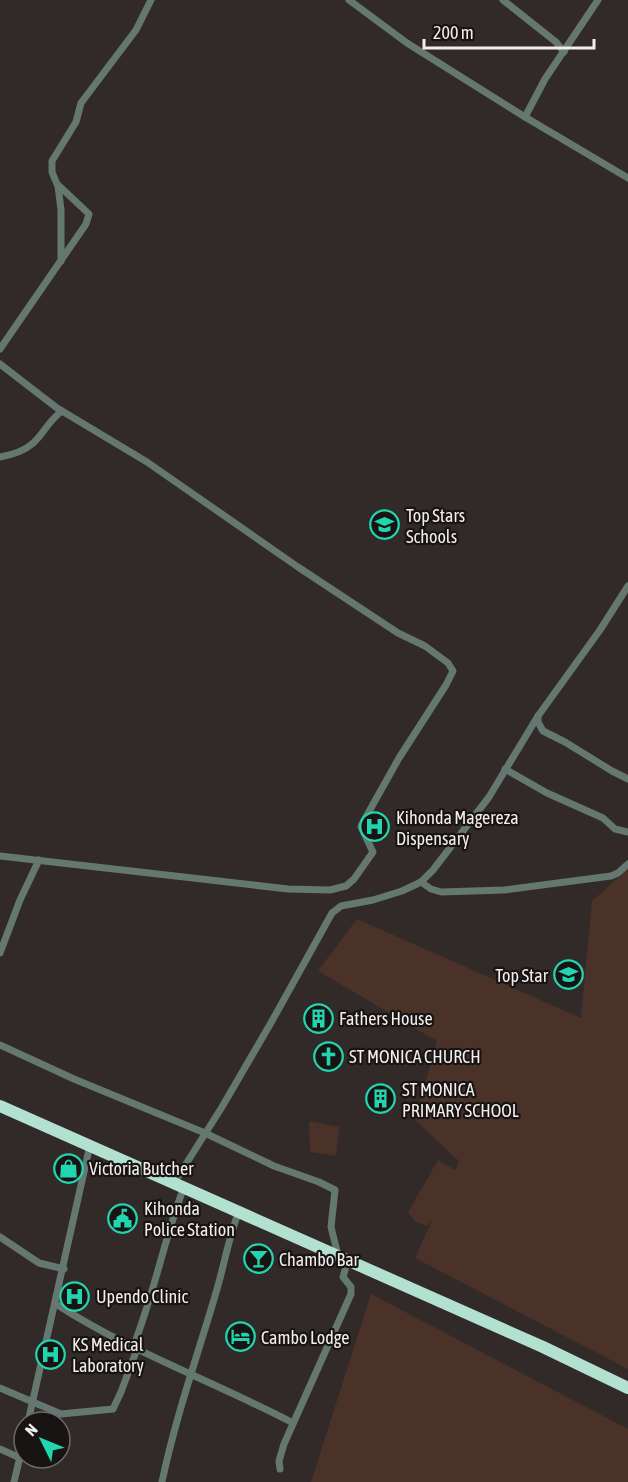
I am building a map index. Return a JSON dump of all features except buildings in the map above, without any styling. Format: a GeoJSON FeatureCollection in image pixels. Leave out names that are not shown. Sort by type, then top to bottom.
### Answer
{"type":"FeatureCollection","features":[{"type":"Feature","properties":{"kind":"highway"},"geometry":{"type":"LineString","coordinates":[[0,1106],[532,1342],[628,1388]]}},
{"type":"Feature","properties":{"kind":"street"},"geometry":{"type":"LineString","coordinates":[[61,261],[61,210],[57,184],[52,172],[52,160],[76,122],[81,103],[136,30],[151,0]]}},
{"type":"Feature","properties":{"kind":"street"},"geometry":{"type":"LineString","coordinates":[[349,0],[407,43],[628,178]]}},
{"type":"Feature","properties":{"kind":"street"},"geometry":{"type":"LineString","coordinates":[[504,0],[556,42],[564,52]]}},
{"type":"Feature","properties":{"kind":"street"},"geometry":{"type":"LineString","coordinates":[[525,117],[546,79],[598,0]]}},
{"type":"Feature","properties":{"kind":"street"},"geometry":{"type":"LineString","coordinates":[[0,349],[80,235],[89,214],[57,184]]}},
{"type":"Feature","properties":{"kind":"street"},"geometry":{"type":"LineString","coordinates":[[0,363],[62,411],[162,472],[298,567],[398,633],[425,646],[448,663],[453,671],[399,758],[362,824],[361,827],[373,852],[354,879],[346,886],[330,890],[288,889],[0,856]]}},
{"type":"Feature","properties":{"kind":"street"},"geometry":{"type":"LineString","coordinates":[[0,458],[15,454],[32,444],[48,423],[62,411]]}},
{"type":"Feature","properties":{"kind":"street"},"geometry":{"type":"LineString","coordinates":[[0,1388],[62,1414],[113,1409],[119,1398],[135,1348],[168,1233],[179,1185],[205,1134],[298,976],[332,913],[341,906],[387,896],[421,882],[440,863],[489,797],[538,716],[600,630],[628,586]]}},
{"type":"Feature","properties":{"kind":"street"},"geometry":{"type":"LineString","coordinates":[[538,716],[538,722],[543,731],[628,779]]}},
{"type":"Feature","properties":{"kind":"street"},"geometry":{"type":"LineString","coordinates":[[506,769],[547,793],[603,818],[615,829],[628,832]]}},
{"type":"Feature","properties":{"kind":"street"},"geometry":{"type":"LineString","coordinates":[[0,953],[20,900],[39,860]]}},
{"type":"Feature","properties":{"kind":"street"},"geometry":{"type":"LineString","coordinates":[[421,882],[441,892],[504,890],[612,876],[628,864]]}},
{"type":"Feature","properties":{"kind":"street"},"geometry":{"type":"LineString","coordinates":[[0,1045],[274,1166],[335,1190],[331,1227],[343,1258],[343,1278],[351,1287],[351,1294],[284,1444],[279,1461],[280,1469]]}},
{"type":"Feature","properties":{"kind":"street"},"geometry":{"type":"LineString","coordinates":[[31,1410],[90,1145]]}},
{"type":"Feature","properties":{"kind":"street"},"geometry":{"type":"LineString","coordinates":[[162,1482],[220,1278],[228,1241],[239,1211]]}},
{"type":"Feature","properties":{"kind":"street"},"geometry":{"type":"LineString","coordinates":[[0,1237],[39,1263],[64,1269]]}},
{"type":"Feature","properties":{"kind":"street"},"geometry":{"type":"LineString","coordinates":[[56,1304],[88,1324],[172,1367],[248,1399],[293,1423]]}},
{"type":"Feature","properties":{"kind":"shaded area"},"geometry":{"type":"Polygon","coordinates":[[[628,869],[628,1369],[415,1258],[432,1220],[427,1226],[415,1222],[408,1212],[438,1160],[455,1170],[459,1161],[415,1120],[437,1041],[318,971],[357,919],[581,1018],[592,901],[628,869]]]}},
{"type":"Feature","properties":{"kind":"shaded area"},"geometry":{"type":"Polygon","coordinates":[[[309,1121],[339,1127],[336,1156],[310,1152],[309,1121]]]}},
{"type":"Feature","properties":{"kind":"shaded area"},"geometry":{"type":"Polygon","coordinates":[[[371,1294],[628,1429],[628,1482],[311,1482],[371,1294]]]}},
{"type":"Feature","properties":{"kind":"place","name":"Top Stars Schools"},"geometry":{"type":"Point","coordinates":[385,525]}},
{"type":"Feature","properties":{"kind":"place","name":"Kihonda Magereza Dispensary"},"geometry":{"type":"Point","coordinates":[375,827]}},
{"type":"Feature","properties":{"kind":"place","name":"Top Star"},"geometry":{"type":"Point","coordinates":[569,975]}},
{"type":"Feature","properties":{"kind":"place","name":"Fathers House"},"geometry":{"type":"Point","coordinates":[318,1018]}},
{"type":"Feature","properties":{"kind":"place","name":"ST MONICA CHURCH"},"geometry":{"type":"Point","coordinates":[328,1056]}},
{"type":"Feature","properties":{"kind":"place","name":"ST MONICA PRIMARY SCHOOL"},"geometry":{"type":"Point","coordinates":[381,1099]}},
{"type":"Feature","properties":{"kind":"place","name":"Victoria Butcher"},"geometry":{"type":"Point","coordinates":[68,1168]}},
{"type":"Feature","properties":{"kind":"place","name":"Kihonda Police Station"},"geometry":{"type":"Point","coordinates":[123,1218]}},
{"type":"Feature","properties":{"kind":"place","name":"Chambo Bar"},"geometry":{"type":"Point","coordinates":[258,1259]}},
{"type":"Feature","properties":{"kind":"place","name":"Upendo Clinic"},"geometry":{"type":"Point","coordinates":[75,1296]}},
{"type":"Feature","properties":{"kind":"place","name":"Cambo Lodge"},"geometry":{"type":"Point","coordinates":[240,1337]}},
{"type":"Feature","properties":{"kind":"place","name":"KS Medical Laboratory"},"geometry":{"type":"Point","coordinates":[51,1354]}}]}
